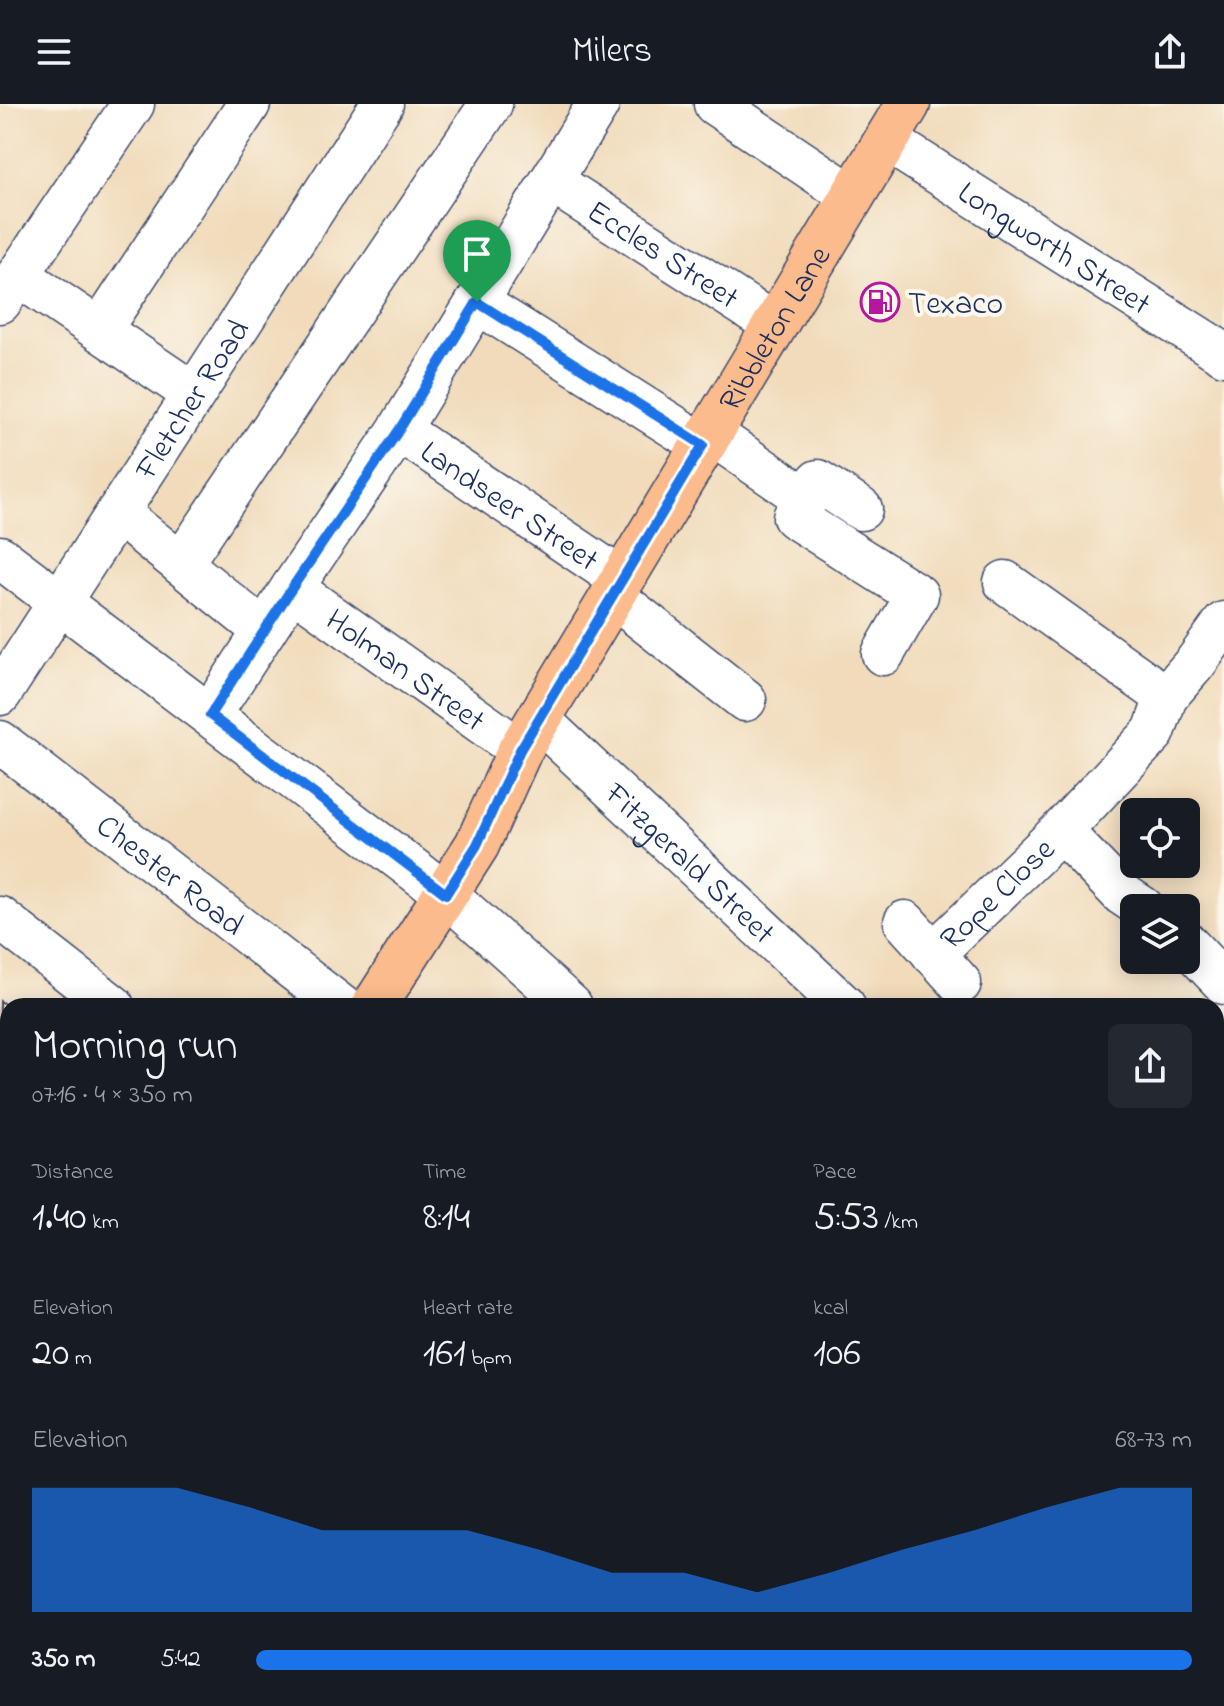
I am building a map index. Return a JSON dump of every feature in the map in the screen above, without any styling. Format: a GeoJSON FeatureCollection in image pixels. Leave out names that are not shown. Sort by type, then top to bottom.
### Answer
{"type":"FeatureCollection","features":[{"type":"Feature","properties":{"kind":"main road","name":"Ribbleton Lane"},"geometry":{"type":"LineString","coordinates":[[379,998],[477,845],[529,735],[897,122]]}},
{"type":"Feature","properties":{"kind":"street"},"geometry":{"type":"LineString","coordinates":[[133,104],[9,288],[100,330],[194,394]]}},
{"type":"Feature","properties":{"kind":"street"},"geometry":{"type":"LineString","coordinates":[[100,330],[249,104]]}},
{"type":"Feature","properties":{"kind":"street","name":"Fletcher Road"},"geometry":{"type":"LineString","coordinates":[[0,694],[382,104]]}},
{"type":"Feature","properties":{"kind":"street"},"geometry":{"type":"LineString","coordinates":[[181,564],[491,104]]}},
{"type":"Feature","properties":{"kind":"street"},"geometry":{"type":"LineString","coordinates":[[210,715],[399,430],[598,104]]}},
{"type":"Feature","properties":{"kind":"street"},"geometry":{"type":"LineString","coordinates":[[715,104],[852,196]]}},
{"type":"Feature","properties":{"kind":"street","name":"Longworth Street"},"geometry":{"type":"LineString","coordinates":[[897,122],[1224,354]]}},
{"type":"Feature","properties":{"kind":"street","name":"Eccles Street"},"geometry":{"type":"LineString","coordinates":[[551,181],[775,325]]}},
{"type":"Feature","properties":{"kind":"street"},"geometry":{"type":"LineString","coordinates":[[477,302],[806,499]]}},
{"type":"Feature","properties":{"kind":"street","name":"Landseer Street"},"geometry":{"type":"LineString","coordinates":[[399,430],[618,589],[745,700]]}},
{"type":"Feature","properties":{"kind":"street"},"geometry":{"type":"LineString","coordinates":[[861,509],[818,481],[794,517],[917,595],[883,654]]}},
{"type":"Feature","properties":{"kind":"street"},"geometry":{"type":"LineString","coordinates":[[118,513],[264,631]]}},
{"type":"Feature","properties":{"kind":"street"},"geometry":{"type":"LineString","coordinates":[[0,557],[446,894],[546,998]]}},
{"type":"Feature","properties":{"kind":"street"},"geometry":{"type":"LineString","coordinates":[[1005,582],[1166,697]]}},
{"type":"Feature","properties":{"kind":"street","name":"Holman Street"},"geometry":{"type":"LineString","coordinates":[[292,588],[529,735]]}},
{"type":"Feature","properties":{"kind":"street","name":"Rope Close"},"geometry":{"type":"LineString","coordinates":[[905,922],[946,968],[1061,831],[1154,732],[1166,697],[1224,623]]}},
{"type":"Feature","properties":{"kind":"street","name":"Fitzgerald Street"},"geometry":{"type":"LineString","coordinates":[[529,735],[835,998]]}},
{"type":"Feature","properties":{"kind":"street","name":"Chester Road"},"geometry":{"type":"LineString","coordinates":[[0,742],[331,998]]}},
{"type":"Feature","properties":{"kind":"street","name":"Rope Close"},"geometry":{"type":"LineString","coordinates":[[1061,831],[1122,894]]}},
{"type":"Feature","properties":{"kind":"street"},"geometry":{"type":"LineString","coordinates":[[0,918],[103,998]]}},
{"type":"Feature","properties":{"kind":"street"},"geometry":{"type":"LineString","coordinates":[[1200,958],[1224,983]]}},
{"type":"Feature","properties":{"kind":"place","name":"Texaco"},"geometry":{"type":"Point","coordinates":[880,302]}},
{"type":"Feature","properties":{"kind":"route"},"geometry":{"type":"LineString","coordinates":[[477,302],[703,445],[520,750],[477,845],[446,894],[210,715],[399,430],[477,302]]}}]}
